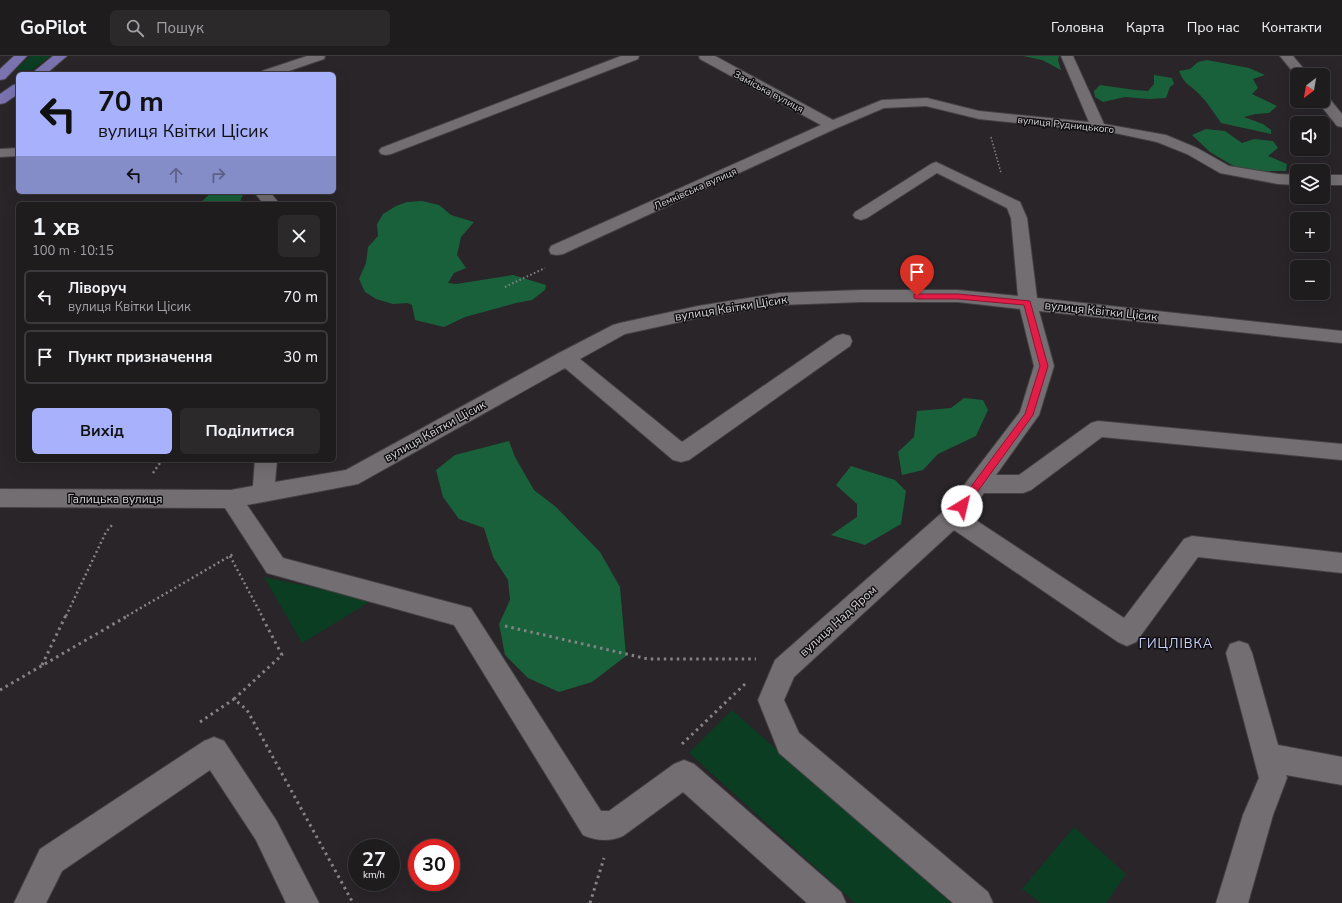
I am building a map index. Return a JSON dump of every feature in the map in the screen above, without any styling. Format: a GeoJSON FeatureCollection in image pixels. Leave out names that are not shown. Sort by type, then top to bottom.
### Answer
{"type":"FeatureCollection","features":[{"type":"Feature","properties":{"kind":"main road"},"geometry":{"type":"LineString","coordinates":[[0,76],[21,56]]}},
{"type":"Feature","properties":{"kind":"main road"},"geometry":{"type":"LineString","coordinates":[[41,72],[61,56]]}},
{"type":"Feature","properties":{"kind":"main road"},"geometry":{"type":"LineString","coordinates":[[0,84],[16,88]]}},
{"type":"Feature","properties":{"kind":"main road"},"geometry":{"type":"LineString","coordinates":[[0,100],[16,89]]}},
{"type":"Feature","properties":{"kind":"street"},"geometry":{"type":"LineString","coordinates":[[273,72],[319,56]]}},
{"type":"Feature","properties":{"kind":"street"},"geometry":{"type":"LineString","coordinates":[[386,150],[633,56]]}},
{"type":"Feature","properties":{"kind":"street","name":"Заміська вулиця"},"geometry":{"type":"LineString","coordinates":[[705,56],[832,125]]}},
{"type":"Feature","properties":{"kind":"street"},"geometry":{"type":"LineString","coordinates":[[1066,56],[1099,128]]}},
{"type":"Feature","properties":{"kind":"street"},"geometry":{"type":"LineString","coordinates":[[1286,56],[1296,68]]}},
{"type":"Feature","properties":{"kind":"street","name":"вулиця Рудницького"},"geometry":{"type":"LineString","coordinates":[[832,125],[882,104],[927,102],[942,107],[986,116],[1099,128],[1161,138],[1192,151],[1225,170],[1290,180]]}},
{"type":"Feature","properties":{"kind":"street"},"geometry":{"type":"LineString","coordinates":[[1330,108],[1342,123]]}},
{"type":"Feature","properties":{"kind":"street","name":"Лемківська вулиця"},"geometry":{"type":"LineString","coordinates":[[557,250],[832,125]]}},
{"type":"Feature","properties":{"kind":"street"},"geometry":{"type":"LineString","coordinates":[[0,153],[16,152]]}},
{"type":"Feature","properties":{"kind":"street"},"geometry":{"type":"LineString","coordinates":[[861,215],[936,167],[1014,205]]}},
{"type":"Feature","properties":{"kind":"street"},"geometry":{"type":"LineString","coordinates":[[1330,180],[1342,180]]}},
{"type":"Feature","properties":{"kind":"street"},"geometry":{"type":"LineString","coordinates":[[264,194],[270,202]]}},
{"type":"Feature","properties":{"kind":"street","name":"вулиця Над Яром"},"geometry":{"type":"LineString","coordinates":[[977,903],[789,743],[771,700],[784,669],[954,518],[1029,415],[1044,366],[1028,303],[1020,218],[1014,205]]}},
{"type":"Feature","properties":{"kind":"street","name":"вулиця Квітки Цісик"},"geometry":{"type":"LineString","coordinates":[[230,499],[350,478],[620,329],[698,312],[779,299],[861,296],[958,296],[1335,336]]}},
{"type":"Feature","properties":{"kind":"street"},"geometry":{"type":"LineString","coordinates":[[1335,336],[1342,349]]}},
{"type":"Feature","properties":{"kind":"street"},"geometry":{"type":"LineString","coordinates":[[566,358],[681,454],[843,341]]}},
{"type":"Feature","properties":{"kind":"street"},"geometry":{"type":"LineString","coordinates":[[978,484],[1023,484],[1098,429],[1342,452]]}},
{"type":"Feature","properties":{"kind":"street"},"geometry":{"type":"LineString","coordinates":[[263,494],[266,462]]}},
{"type":"Feature","properties":{"kind":"street","name":"Галицька вулиця"},"geometry":{"type":"LineString","coordinates":[[0,498],[230,499]]}},
{"type":"Feature","properties":{"kind":"street"},"geometry":{"type":"LineString","coordinates":[[230,499],[275,566],[462,616],[593,825],[613,826],[684,774],[830,903]]}},
{"type":"Feature","properties":{"kind":"street"},"geometry":{"type":"LineString","coordinates":[[954,518],[1127,634],[1192,546],[1342,563]]}},
{"type":"Feature","properties":{"kind":"street"},"geometry":{"type":"LineString","coordinates":[[1232,903],[1258,815],[1273,778],[1239,653]]}},
{"type":"Feature","properties":{"kind":"street"},"geometry":{"type":"LineString","coordinates":[[30,903],[51,860],[214,751],[266,830],[303,903]]}},
{"type":"Feature","properties":{"kind":"street"},"geometry":{"type":"LineString","coordinates":[[1267,757],[1342,771]]}},
{"type":"Feature","properties":{"kind":"path"},"geometry":{"type":"LineString","coordinates":[[986,116],[1000,172],[1014,205]]}},
{"type":"Feature","properties":{"kind":"path"},"geometry":{"type":"LineString","coordinates":[[505,287],[556,262],[557,250]]}},
{"type":"Feature","properties":{"kind":"path"},"geometry":{"type":"LineString","coordinates":[[42,665],[106,532],[135,499],[161,462]]}},
{"type":"Feature","properties":{"kind":"path"},"geometry":{"type":"LineString","coordinates":[[0,690],[257,539]]}},
{"type":"Feature","properties":{"kind":"path"},"geometry":{"type":"LineString","coordinates":[[230,556],[282,655],[234,699]]}},
{"type":"Feature","properties":{"kind":"path"},"geometry":{"type":"LineString","coordinates":[[462,616],[648,659],[757,659]]}},
{"type":"Feature","properties":{"kind":"path"},"geometry":{"type":"LineString","coordinates":[[590,903],[613,826]]}},
{"type":"Feature","properties":{"kind":"green space"},"geometry":{"type":"Polygon","coordinates":[[[30,56],[50,56],[32,70],[16,70],[30,56]]]}},
{"type":"Feature","properties":{"kind":"green space"},"geometry":{"type":"Polygon","coordinates":[[[1023,56],[1059,56],[1058,60],[1061,70],[1042,60],[1023,56]]]}},
{"type":"Feature","properties":{"kind":"green space"},"geometry":{"type":"Polygon","coordinates":[[[1207,60],[1249,68],[1265,75],[1253,79],[1258,88],[1252,94],[1277,106],[1269,113],[1255,114],[1244,117],[1263,124],[1271,130],[1271,134],[1221,123],[1203,98],[1186,82],[1179,71],[1190,69],[1198,62],[1207,60]]]}},
{"type":"Feature","properties":{"kind":"green space"},"geometry":{"type":"Polygon","coordinates":[[[1154,75],[1172,78],[1174,84],[1170,87],[1166,98],[1149,99],[1125,97],[1103,102],[1095,97],[1094,91],[1100,85],[1148,91],[1154,84],[1154,75]]]}},
{"type":"Feature","properties":{"kind":"green space"},"geometry":{"type":"Polygon","coordinates":[[[1206,129],[1225,131],[1242,143],[1254,139],[1273,141],[1278,148],[1268,156],[1287,164],[1286,171],[1242,171],[1210,152],[1192,135],[1206,129]]]}},
{"type":"Feature","properties":{"kind":"green space"},"geometry":{"type":"Polygon","coordinates":[[[210,194],[243,194],[240,202],[201,202],[210,194]]]}},
{"type":"Feature","properties":{"kind":"green space"},"geometry":{"type":"Polygon","coordinates":[[[422,201],[439,205],[451,215],[474,222],[461,237],[457,255],[466,268],[454,273],[448,283],[456,284],[513,275],[546,285],[545,290],[532,300],[465,317],[444,327],[415,320],[412,305],[407,303],[393,304],[376,299],[365,292],[359,279],[366,263],[368,247],[378,236],[377,224],[383,214],[396,206],[407,202],[422,201]]]}},
{"type":"Feature","properties":{"kind":"green space"},"geometry":{"type":"Polygon","coordinates":[[[964,398],[983,400],[988,410],[976,436],[938,454],[923,470],[902,475],[898,452],[914,437],[917,411],[951,408],[964,398]]]}},
{"type":"Feature","properties":{"kind":"green space"},"geometry":{"type":"Polygon","coordinates":[[[509,441],[515,457],[534,490],[556,507],[600,552],[620,587],[626,656],[592,682],[559,692],[528,678],[505,655],[499,624],[510,600],[508,580],[493,557],[484,528],[459,519],[443,497],[436,470],[455,455],[509,441]]]}},
{"type":"Feature","properties":{"kind":"green space"},"geometry":{"type":"Polygon","coordinates":[[[851,466],[895,480],[906,491],[901,524],[865,545],[831,535],[857,517],[857,504],[836,485],[851,466]]]}},
{"type":"Feature","properties":{"kind":"green space"},"geometry":{"type":"Polygon","coordinates":[[[264,577],[373,600],[302,643],[264,577]]]}},
{"type":"Feature","properties":{"kind":"green space"},"geometry":{"type":"Polygon","coordinates":[[[732,710],[951,903],[855,903],[689,753],[732,710]]]}},
{"type":"Feature","properties":{"kind":"green space"},"geometry":{"type":"Polygon","coordinates":[[[1074,827],[1126,874],[1106,903],[1041,903],[1022,889],[1074,827]]]}},
{"type":"Feature","properties":{"kind":"district","name":"ГИЦЛІВКА"},"geometry":{"type":"Point","coordinates":[1176,643]}},
{"type":"Feature","properties":{"kind":"route"},"geometry":{"type":"LineString","coordinates":[[917,296],[958,296],[1028,303],[1044,366],[1029,415],[962,506]]}}]}
